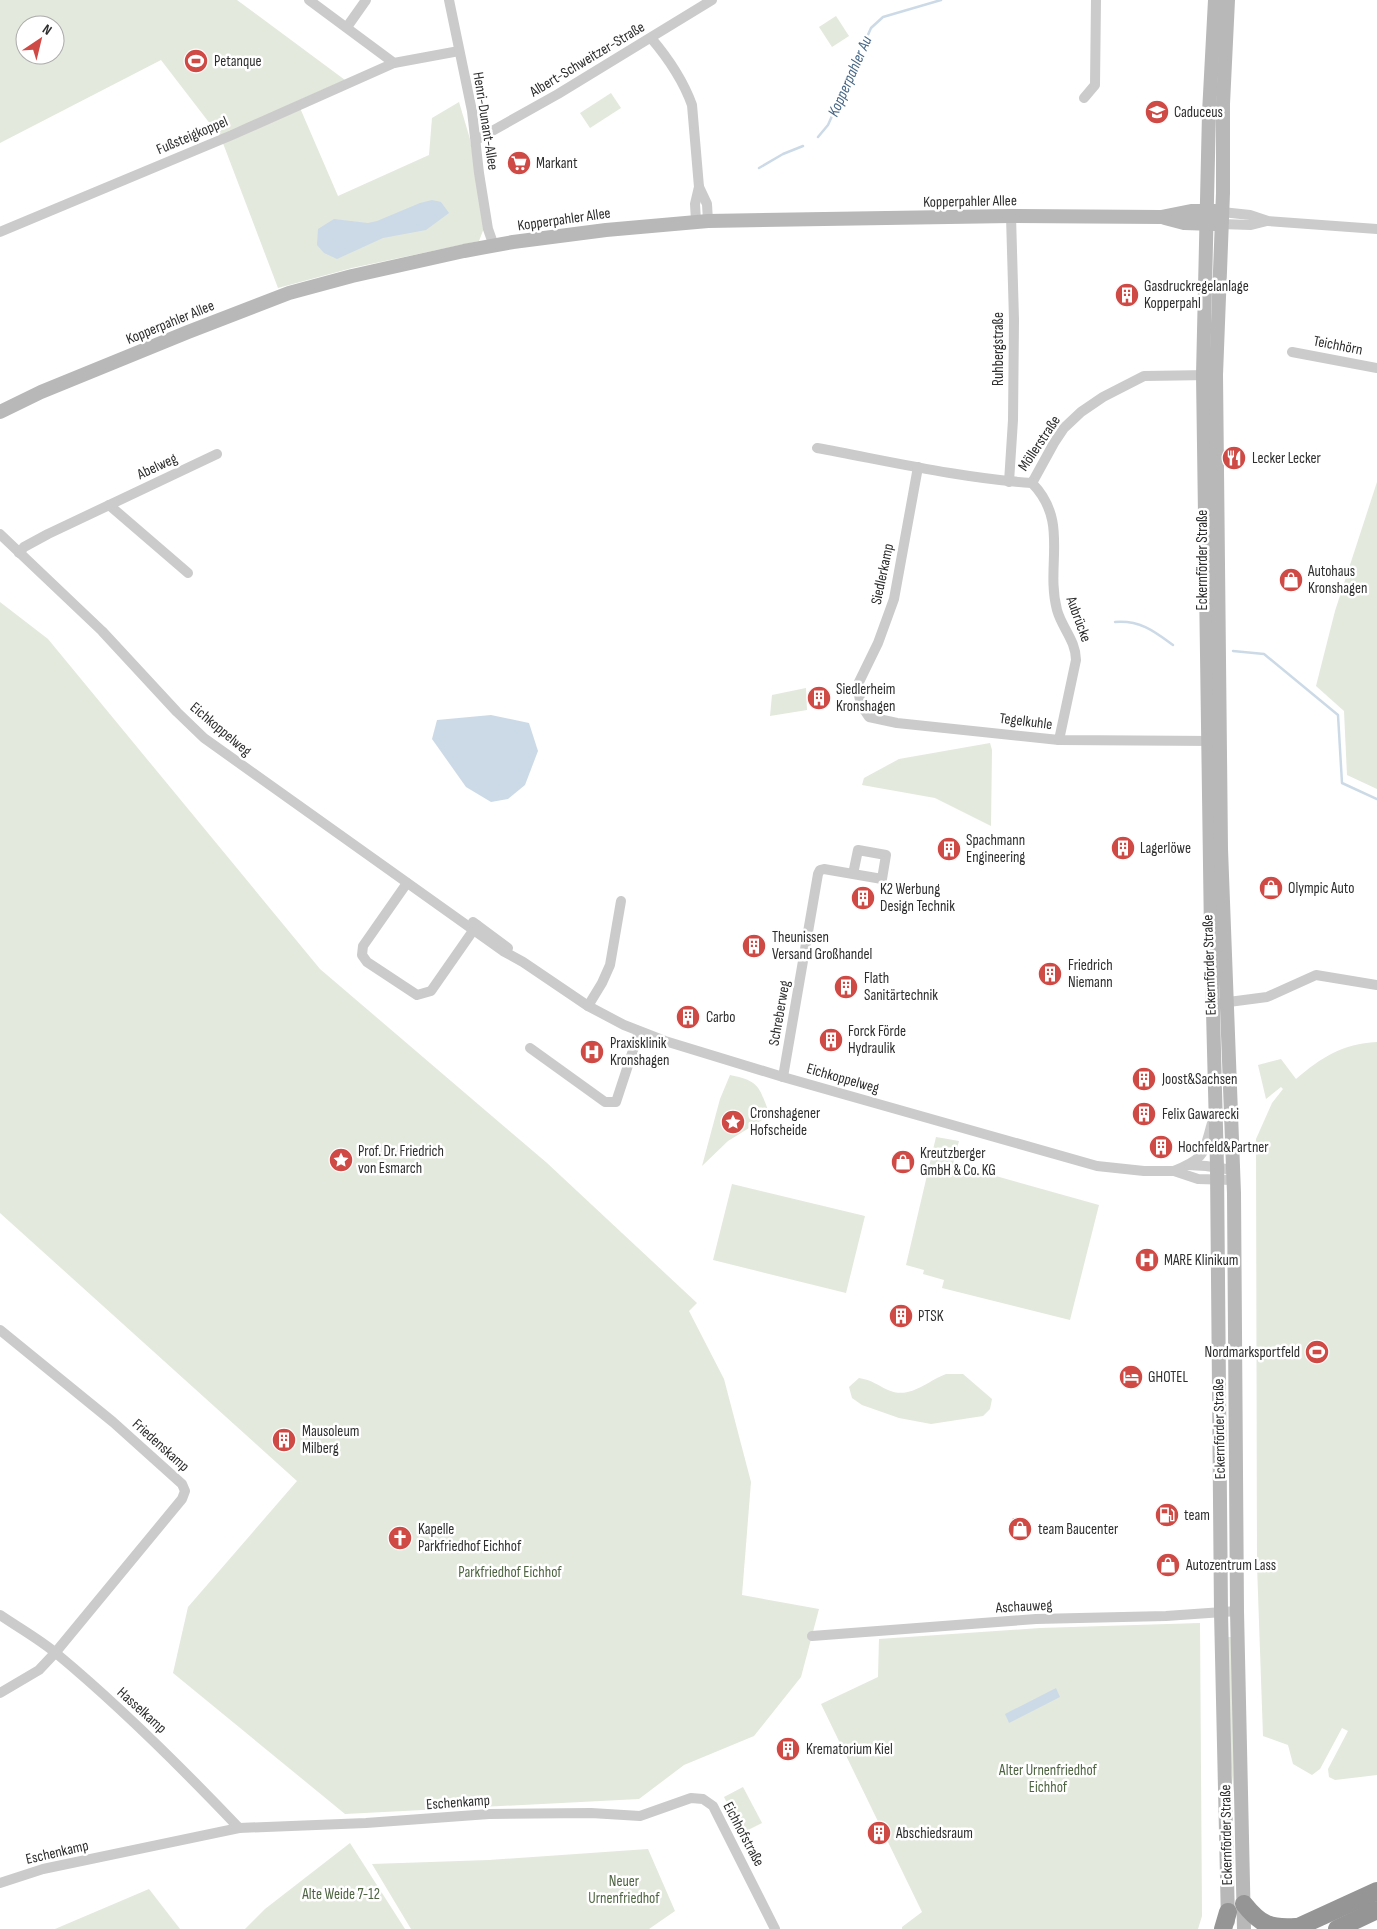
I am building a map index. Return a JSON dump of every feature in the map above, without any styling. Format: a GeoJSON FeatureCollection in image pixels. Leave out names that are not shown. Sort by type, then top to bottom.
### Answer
{"type":"FeatureCollection","features":[{"type":"Feature","properties":{"kind":"highway"},"geometry":{"type":"LineString","coordinates":[[1244,1904],[1259,1920],[1270,1927],[1282,1929],[1295,1928],[1377,1891]]}},
{"type":"Feature","properties":{"kind":"highway"},"geometry":{"type":"LineString","coordinates":[[1337,1929],[1377,1910]]}},
{"type":"Feature","properties":{"kind":"highway"},"geometry":{"type":"LineString","coordinates":[[1223,1929],[1228,1920]]}},
{"type":"Feature","properties":{"kind":"main road","name":"Eckernförder Straße"},"geometry":{"type":"LineString","coordinates":[[1215,0],[1206,218],[1210,375],[1213,741],[1219,1003],[1215,1119],[1221,1612],[1228,1920]]}},
{"type":"Feature","properties":{"kind":"main road","name":"Eckernförder Straße"},"geometry":{"type":"LineString","coordinates":[[1210,375],[1221,218],[1223,104],[1228,0]]}},
{"type":"Feature","properties":{"kind":"main road","name":"Kopperpahler Allee"},"geometry":{"type":"LineString","coordinates":[[0,412],[41,392],[290,293],[352,276],[494,246],[606,230],[702,221],[1011,216],[1161,217],[1191,211],[1206,218],[1221,218]]}},
{"type":"Feature","properties":{"kind":"main road","name":"Eckernförder Straße"},"geometry":{"type":"LineString","coordinates":[[1219,1003],[1233,1175],[1237,1611],[1244,1929]]}},
{"type":"Feature","properties":{"kind":"street"},"geometry":{"type":"LineString","coordinates":[[308,0],[394,63]]}},
{"type":"Feature","properties":{"kind":"street"},"geometry":{"type":"LineString","coordinates":[[347,27],[366,0]]}},
{"type":"Feature","properties":{"kind":"street","name":"Henri-Dunant-Allee"},"geometry":{"type":"LineString","coordinates":[[449,0],[472,111],[485,211],[494,246]]}},
{"type":"Feature","properties":{"kind":"street","name":"Albert-Schweitzer-Straße"},"geometry":{"type":"LineString","coordinates":[[476,140],[558,94],[712,0]]}},
{"type":"Feature","properties":{"kind":"street"},"geometry":{"type":"LineString","coordinates":[[1084,98],[1095,85],[1096,0]]}},
{"type":"Feature","properties":{"kind":"street"},"geometry":{"type":"LineString","coordinates":[[651,38],[673,68],[692,105],[699,187],[707,204],[702,221]]}},
{"type":"Feature","properties":{"kind":"street","name":"Fußsteigkoppel"},"geometry":{"type":"LineString","coordinates":[[0,232],[232,135],[394,63],[459,51]]}},
{"type":"Feature","properties":{"kind":"street","name":"Ruhbergstraße"},"geometry":{"type":"LineString","coordinates":[[1009,482],[1013,420],[1014,330],[1011,216]]}},
{"type":"Feature","properties":{"kind":"street"},"geometry":{"type":"LineString","coordinates":[[1221,218],[1252,225],[1268,221],[1377,229]]}},
{"type":"Feature","properties":{"kind":"street","name":"Teichhörn"},"geometry":{"type":"LineString","coordinates":[[1292,352],[1377,368]]}},
{"type":"Feature","properties":{"kind":"street","name":"Möllerstraße"},"geometry":{"type":"LineString","coordinates":[[817,448],[918,467],[1032,484],[1064,428],[1081,412],[1104,396],[1144,376],[1210,375]]}},
{"type":"Feature","properties":{"kind":"street","name":"Abelweg"},"geometry":{"type":"LineString","coordinates":[[19,553],[32,542],[217,454]]}},
{"type":"Feature","properties":{"kind":"street","name":"Siedlerkamp"},"geometry":{"type":"LineString","coordinates":[[859,682],[878,643],[894,598],[918,467]]}},
{"type":"Feature","properties":{"kind":"street","name":"Aubrücke"},"geometry":{"type":"LineString","coordinates":[[1032,484],[1042,494],[1050,508],[1054,523],[1053,587],[1058,612],[1076,652],[1076,660],[1059,740]]}},
{"type":"Feature","properties":{"kind":"street"},"geometry":{"type":"LineString","coordinates":[[109,505],[188,573]]}},
{"type":"Feature","properties":{"kind":"street","name":"Eichkoppelweg"},"geometry":{"type":"LineString","coordinates":[[0,534],[102,631],[150,684],[204,738],[406,883],[451,913],[462,916],[475,928],[498,940],[523,962],[588,1006],[639,1032],[665,1041],[783,1077],[1097,1166],[1144,1171],[1174,1171],[1198,1179],[1217,1174]]}},
{"type":"Feature","properties":{"kind":"street","name":"Tegelkuhle"},"geometry":{"type":"LineString","coordinates":[[859,682],[858,690],[861,706],[869,717],[897,723],[1059,740],[1213,741]]}},
{"type":"Feature","properties":{"kind":"street","name":"Schreberweg"},"geometry":{"type":"LineString","coordinates":[[783,1077],[818,874],[824,869],[853,874]]}},
{"type":"Feature","properties":{"kind":"street"},"geometry":{"type":"LineString","coordinates":[[406,883],[363,946],[362,955],[367,962],[416,995],[431,991],[475,928]]}},
{"type":"Feature","properties":{"kind":"street"},"geometry":{"type":"LineString","coordinates":[[588,1006],[610,965],[621,900]]}},
{"type":"Feature","properties":{"kind":"street"},"geometry":{"type":"LineString","coordinates":[[1219,1003],[1273,995],[1316,975],[1377,985]]}},
{"type":"Feature","properties":{"kind":"street"},"geometry":{"type":"LineString","coordinates":[[530,1048],[605,1102],[616,1102],[639,1032]]}},
{"type":"Feature","properties":{"kind":"street","name":"Eichkoppelweg"},"geometry":{"type":"LineString","coordinates":[[1174,1171],[1196,1160],[1205,1149],[1215,1119]]}},
{"type":"Feature","properties":{"kind":"street","name":"Eichkoppelweg"},"geometry":{"type":"LineString","coordinates":[[1188,1165],[1217,1174],[1233,1175]]}},
{"type":"Feature","properties":{"kind":"street","name":"Friedenskamp"},"geometry":{"type":"LineString","coordinates":[[0,1330],[113,1422],[182,1484],[185,1490],[182,1499],[55,1653]]}},
{"type":"Feature","properties":{"kind":"street","name":"Aschauweg"},"geometry":{"type":"LineString","coordinates":[[812,1636],[1036,1619],[1166,1616],[1237,1611]]}},
{"type":"Feature","properties":{"kind":"street","name":"Hasselkamp"},"geometry":{"type":"LineString","coordinates":[[0,1615],[55,1653],[169,1755],[240,1828]]}},
{"type":"Feature","properties":{"kind":"street"},"geometry":{"type":"LineString","coordinates":[[0,1693],[39,1670],[55,1653]]}},
{"type":"Feature","properties":{"kind":"street","name":"Eichhofstraße"},"geometry":{"type":"LineString","coordinates":[[659,1810],[691,1798],[700,1798],[710,1803],[722,1822],[775,1929]]}},
{"type":"Feature","properties":{"kind":"street","name":"Eschenkamp"},"geometry":{"type":"LineString","coordinates":[[0,1883],[43,1870],[240,1828],[366,1823],[489,1814],[592,1813],[640,1816],[659,1810]]}},
{"type":"Feature","properties":{"kind":"green space"},"geometry":{"type":"Polygon","coordinates":[[[0,0],[237,0],[345,80],[297,101],[338,196],[429,155],[432,118],[459,102],[470,139],[484,228],[479,241],[352,268],[278,288],[221,138],[161,60],[0,143],[0,0]]]}},
{"type":"Feature","properties":{"kind":"green space"},"geometry":{"type":"Polygon","coordinates":[[[836,16],[849,36],[832,47],[819,27],[836,16]]]}},
{"type":"Feature","properties":{"kind":"green space"},"geometry":{"type":"Polygon","coordinates":[[[611,93],[621,108],[590,128],[580,113],[611,93]]]}},
{"type":"Feature","properties":{"kind":"green space"},"geometry":{"type":"Polygon","coordinates":[[[1377,482],[1377,789],[1347,775],[1344,711],[1316,686],[1335,611],[1377,482]]]}},
{"type":"Feature","properties":{"kind":"green space","name":"Parkfriedhof Eichhof"},"geometry":{"type":"Polygon","coordinates":[[[0,602],[48,639],[320,969],[547,1163],[697,1303],[689,1311],[724,1379],[751,1482],[742,1595],[819,1609],[801,1677],[754,1736],[684,1765],[639,1799],[345,1814],[173,1673],[188,1607],[297,1481],[0,1213],[0,602]]]}},
{"type":"Feature","properties":{"kind":"green space"},"geometry":{"type":"Polygon","coordinates":[[[806,688],[807,710],[770,716],[772,695],[806,688]]]}},
{"type":"Feature","properties":{"kind":"green space"},"geometry":{"type":"Polygon","coordinates":[[[990,743],[992,750],[991,826],[935,798],[862,785],[864,778],[899,759],[990,743]]]}},
{"type":"Feature","properties":{"kind":"green space","name":"Nordmarksportfeld"},"geometry":{"type":"Polygon","coordinates":[[[1377,1042],[1377,1775],[1335,1780],[1329,1777],[1328,1769],[1348,1731],[1342,1728],[1320,1769],[1312,1775],[1293,1764],[1288,1745],[1263,1736],[1257,1565],[1256,1139],[1272,1103],[1283,1089],[1281,1087],[1266,1099],[1258,1065],[1281,1059],[1296,1079],[1333,1053],[1365,1043],[1377,1042]]]}},
{"type":"Feature","properties":{"kind":"green space"},"geometry":{"type":"Polygon","coordinates":[[[730,1075],[748,1080],[758,1087],[770,1115],[728,1141],[702,1166],[720,1099],[730,1075]]]}},
{"type":"Feature","properties":{"kind":"green space"},"geometry":{"type":"Polygon","coordinates":[[[936,1137],[959,1141],[953,1164],[1099,1205],[1070,1320],[942,1288],[944,1280],[923,1274],[924,1270],[906,1265],[936,1137]]]}},
{"type":"Feature","properties":{"kind":"green space"},"geometry":{"type":"Polygon","coordinates":[[[732,1184],[865,1216],[846,1293],[713,1260],[732,1184]]]}},
{"type":"Feature","properties":{"kind":"green space"},"geometry":{"type":"Polygon","coordinates":[[[946,1374],[963,1374],[992,1399],[990,1409],[983,1416],[931,1424],[899,1418],[862,1405],[852,1398],[849,1387],[859,1378],[871,1381],[888,1390],[904,1393],[946,1374]]]}},
{"type":"Feature","properties":{"kind":"green space","name":"Alter Urnenfriedhof Eichhof"},"geometry":{"type":"Polygon","coordinates":[[[1200,1623],[1202,1916],[1198,1929],[902,1929],[902,1927],[922,1912],[821,1704],[878,1677],[879,1639],[1040,1628],[1200,1623]]]}},
{"type":"Feature","properties":{"kind":"green space"},"geometry":{"type":"Polygon","coordinates":[[[1227,1637],[1233,1637],[1236,1810],[1229,1750],[1227,1637]]]}},
{"type":"Feature","properties":{"kind":"green space"},"geometry":{"type":"Polygon","coordinates":[[[743,1787],[762,1823],[742,1833],[724,1797],[743,1787]]]}},
{"type":"Feature","properties":{"kind":"green space","name":"Alte Weide 7-12"},"geometry":{"type":"Polygon","coordinates":[[[350,1843],[405,1929],[245,1929],[265,1909],[350,1843]]]}},
{"type":"Feature","properties":{"kind":"green space","name":"Neuer Urnenfriedhof"},"geometry":{"type":"Polygon","coordinates":[[[648,1849],[675,1911],[649,1929],[411,1929],[372,1864],[489,1860],[648,1849]]]}},
{"type":"Feature","properties":{"kind":"green space"},"geometry":{"type":"Polygon","coordinates":[[[149,1889],[180,1929],[55,1929],[149,1889]]]}},
{"type":"Feature","properties":{"kind":"water"},"geometry":{"type":"Polygon","coordinates":[[[432,200],[441,202],[449,213],[426,230],[383,238],[337,259],[324,253],[317,245],[318,229],[334,219],[368,223],[432,200]]]}},
{"type":"Feature","properties":{"kind":"water"},"geometry":{"type":"Polygon","coordinates":[[[491,715],[529,723],[538,751],[525,785],[508,799],[491,802],[466,787],[432,739],[437,720],[491,715]]]}},
{"type":"Feature","properties":{"kind":"water"},"geometry":{"type":"Polygon","coordinates":[[[1056,1688],[1060,1697],[1009,1723],[1005,1714],[1056,1688]]]}},
{"type":"Feature","properties":{"kind":"waterway","name":"Kopperpahler Au"},"geometry":{"type":"LineString","coordinates":[[818,137],[828,125],[871,28],[883,17],[941,0]]}},
{"type":"Feature","properties":{"kind":"waterway","name":"Kopperpahler Au"},"geometry":{"type":"LineString","coordinates":[[759,168],[783,154],[803,146]]}},
{"type":"Feature","properties":{"kind":"waterway"},"geometry":{"type":"LineString","coordinates":[[1115,622],[1139,625],[1153,631],[1173,645]]}},
{"type":"Feature","properties":{"kind":"waterway"},"geometry":{"type":"LineString","coordinates":[[1233,651],[1264,654],[1338,715],[1342,783],[1377,799]]}},
{"type":"Feature","properties":{"kind":"place","name":"Petanque"},"geometry":{"type":"Point","coordinates":[196,61]}},
{"type":"Feature","properties":{"kind":"place","name":"Caduceus"},"geometry":{"type":"Point","coordinates":[1157,112]}},
{"type":"Feature","properties":{"kind":"place","name":"Markant"},"geometry":{"type":"Point","coordinates":[519,163]}},
{"type":"Feature","properties":{"kind":"place","name":"Gasdruckregelanlage Kopperpahl"},"geometry":{"type":"Point","coordinates":[1127,295]}},
{"type":"Feature","properties":{"kind":"place","name":"Lecker Lecker"},"geometry":{"type":"Point","coordinates":[1234,458]}},
{"type":"Feature","properties":{"kind":"place","name":"Autohaus Kronshagen"},"geometry":{"type":"Point","coordinates":[1291,580]}},
{"type":"Feature","properties":{"kind":"place","name":"Siedlerheim Kronshagen"},"geometry":{"type":"Point","coordinates":[819,698]}},
{"type":"Feature","properties":{"kind":"place","name":"Lagerlöwe"},"geometry":{"type":"Point","coordinates":[1123,848]}},
{"type":"Feature","properties":{"kind":"place","name":"Spachmann Engineering"},"geometry":{"type":"Point","coordinates":[949,849]}},
{"type":"Feature","properties":{"kind":"place","name":"Olympic Auto"},"geometry":{"type":"Point","coordinates":[1271,888]}},
{"type":"Feature","properties":{"kind":"place","name":"K2 Werbung Design Technik"},"geometry":{"type":"Point","coordinates":[863,898]}},
{"type":"Feature","properties":{"kind":"place","name":"Theunissen Versand Großhandel"},"geometry":{"type":"Point","coordinates":[754,946]}},
{"type":"Feature","properties":{"kind":"place","name":"Friedrich Niemann"},"geometry":{"type":"Point","coordinates":[1050,974]}},
{"type":"Feature","properties":{"kind":"place","name":"Flath Sanitärtechnik"},"geometry":{"type":"Point","coordinates":[846,987]}},
{"type":"Feature","properties":{"kind":"place","name":"Carbo"},"geometry":{"type":"Point","coordinates":[688,1017]}},
{"type":"Feature","properties":{"kind":"place","name":"Forck Förde Hydraulik"},"geometry":{"type":"Point","coordinates":[831,1040]}},
{"type":"Feature","properties":{"kind":"place","name":"Praxisklinik Kronshagen"},"geometry":{"type":"Point","coordinates":[592,1052]}},
{"type":"Feature","properties":{"kind":"place","name":"Joost&Sachsen"},"geometry":{"type":"Point","coordinates":[1144,1079]}},
{"type":"Feature","properties":{"kind":"place","name":"Felix Gawarecki"},"geometry":{"type":"Point","coordinates":[1144,1114]}},
{"type":"Feature","properties":{"kind":"place","name":"Cronshagener Hofscheide"},"geometry":{"type":"Point","coordinates":[733,1122]}},
{"type":"Feature","properties":{"kind":"place","name":"Hochfeld&Partner"},"geometry":{"type":"Point","coordinates":[1161,1147]}},
{"type":"Feature","properties":{"kind":"place","name":"Prof. Dr. Friedrich von Esmarch"},"geometry":{"type":"Point","coordinates":[341,1160]}},
{"type":"Feature","properties":{"kind":"place","name":"Kreutzberger GmbH & Co. KG"},"geometry":{"type":"Point","coordinates":[903,1162]}},
{"type":"Feature","properties":{"kind":"place","name":"MARE Klinikum"},"geometry":{"type":"Point","coordinates":[1147,1260]}},
{"type":"Feature","properties":{"kind":"place","name":"PTSK"},"geometry":{"type":"Point","coordinates":[901,1316]}},
{"type":"Feature","properties":{"kind":"place","name":"Nordmarksportfeld"},"geometry":{"type":"Point","coordinates":[1317,1352]}},
{"type":"Feature","properties":{"kind":"place","name":"GHOTEL"},"geometry":{"type":"Point","coordinates":[1131,1377]}},
{"type":"Feature","properties":{"kind":"place","name":"Mausoleum Milberg"},"geometry":{"type":"Point","coordinates":[284,1440]}},
{"type":"Feature","properties":{"kind":"place","name":"team"},"geometry":{"type":"Point","coordinates":[1167,1515]}},
{"type":"Feature","properties":{"kind":"place","name":"team Baucenter"},"geometry":{"type":"Point","coordinates":[1020,1529]}},
{"type":"Feature","properties":{"kind":"place","name":"Kapelle Parkfriedhof Eichhof"},"geometry":{"type":"Point","coordinates":[400,1538]}},
{"type":"Feature","properties":{"kind":"place","name":"Autozentrum Lass"},"geometry":{"type":"Point","coordinates":[1168,1565]}},
{"type":"Feature","properties":{"kind":"place","name":"Krematorium Kiel"},"geometry":{"type":"Point","coordinates":[788,1749]}},
{"type":"Feature","properties":{"kind":"place","name":"Abschiedsraum"},"geometry":{"type":"Point","coordinates":[879,1833]}}]}
